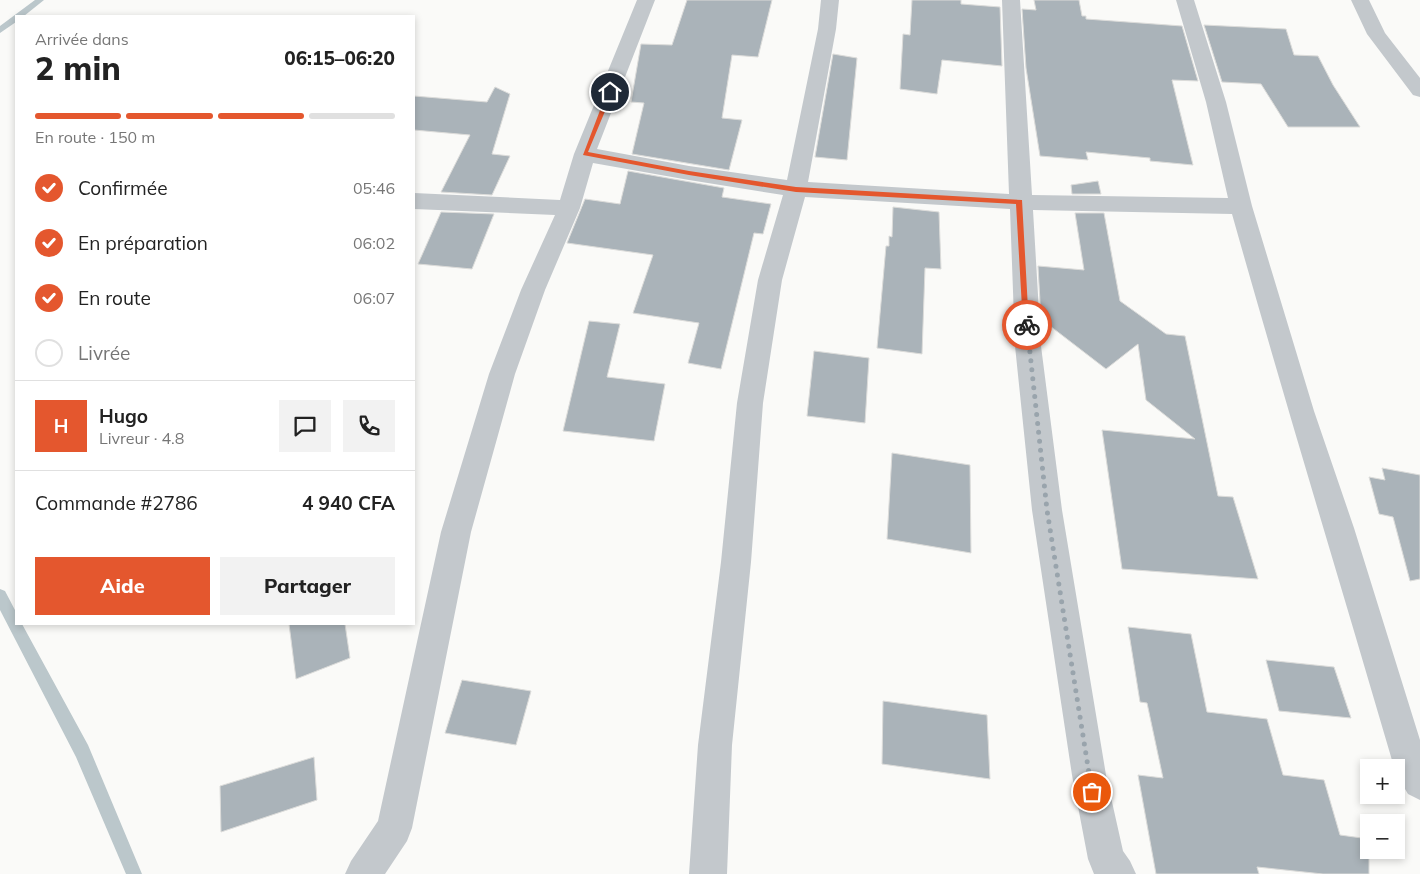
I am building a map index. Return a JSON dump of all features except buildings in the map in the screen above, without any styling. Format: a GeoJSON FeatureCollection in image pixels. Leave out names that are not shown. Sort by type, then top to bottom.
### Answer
{"type":"FeatureCollection","features":[{"type":"Feature","properties":{"kind":"street"},"geometry":{"type":"LineString","coordinates":[[364,874],[394,828],[456,532],[502,374],[533,290],[569,208],[585,154],[646,0]]}},
{"type":"Feature","properties":{"kind":"street"},"geometry":{"type":"LineString","coordinates":[[708,874],[716,745],[736,562],[750,403],[770,280],[796,189],[827,29],[830,0]]}},
{"type":"Feature","properties":{"kind":"street"},"geometry":{"type":"LineString","coordinates":[[1011,0],[1028,346],[1047,510],[1089,775],[1106,859],[1117,874]]}},
{"type":"Feature","properties":{"kind":"street"},"geometry":{"type":"LineString","coordinates":[[1186,0],[1216,102],[1241,206],[1301,411],[1339,528],[1411,767],[1420,782]]}},
{"type":"Feature","properties":{"kind":"street"},"geometry":{"type":"LineString","coordinates":[[1360,0],[1376,34],[1420,92]]}},
{"type":"Feature","properties":{"kind":"street"},"geometry":{"type":"LineString","coordinates":[[585,154],[689,173],[796,189],[1020,202],[1241,206]]}},
{"type":"Feature","properties":{"kind":"street"},"geometry":{"type":"LineString","coordinates":[[415,201],[569,208]]}},
{"type":"Feature","properties":{"kind":"waterway"},"geometry":{"type":"LineString","coordinates":[[20,15],[40,0]]}},
{"type":"Feature","properties":{"kind":"waterway"},"geometry":{"type":"LineString","coordinates":[[0,30],[15,19]]}},
{"type":"Feature","properties":{"kind":"waterway"},"geometry":{"type":"LineString","coordinates":[[0,596],[15,624]]}},
{"type":"Feature","properties":{"kind":"waterway"},"geometry":{"type":"LineString","coordinates":[[15,625],[82,751],[134,874]]}},
{"type":"Feature","properties":{"kind":"way so far"},"geometry":{"type":"LineString","coordinates":[[1027,325],[1047,510],[1092,792]]}},
{"type":"Feature","properties":{"kind":"route"},"geometry":{"type":"LineString","coordinates":[[610,92],[585,154],[689,173],[796,189],[1020,202],[1027,325]]}}]}
